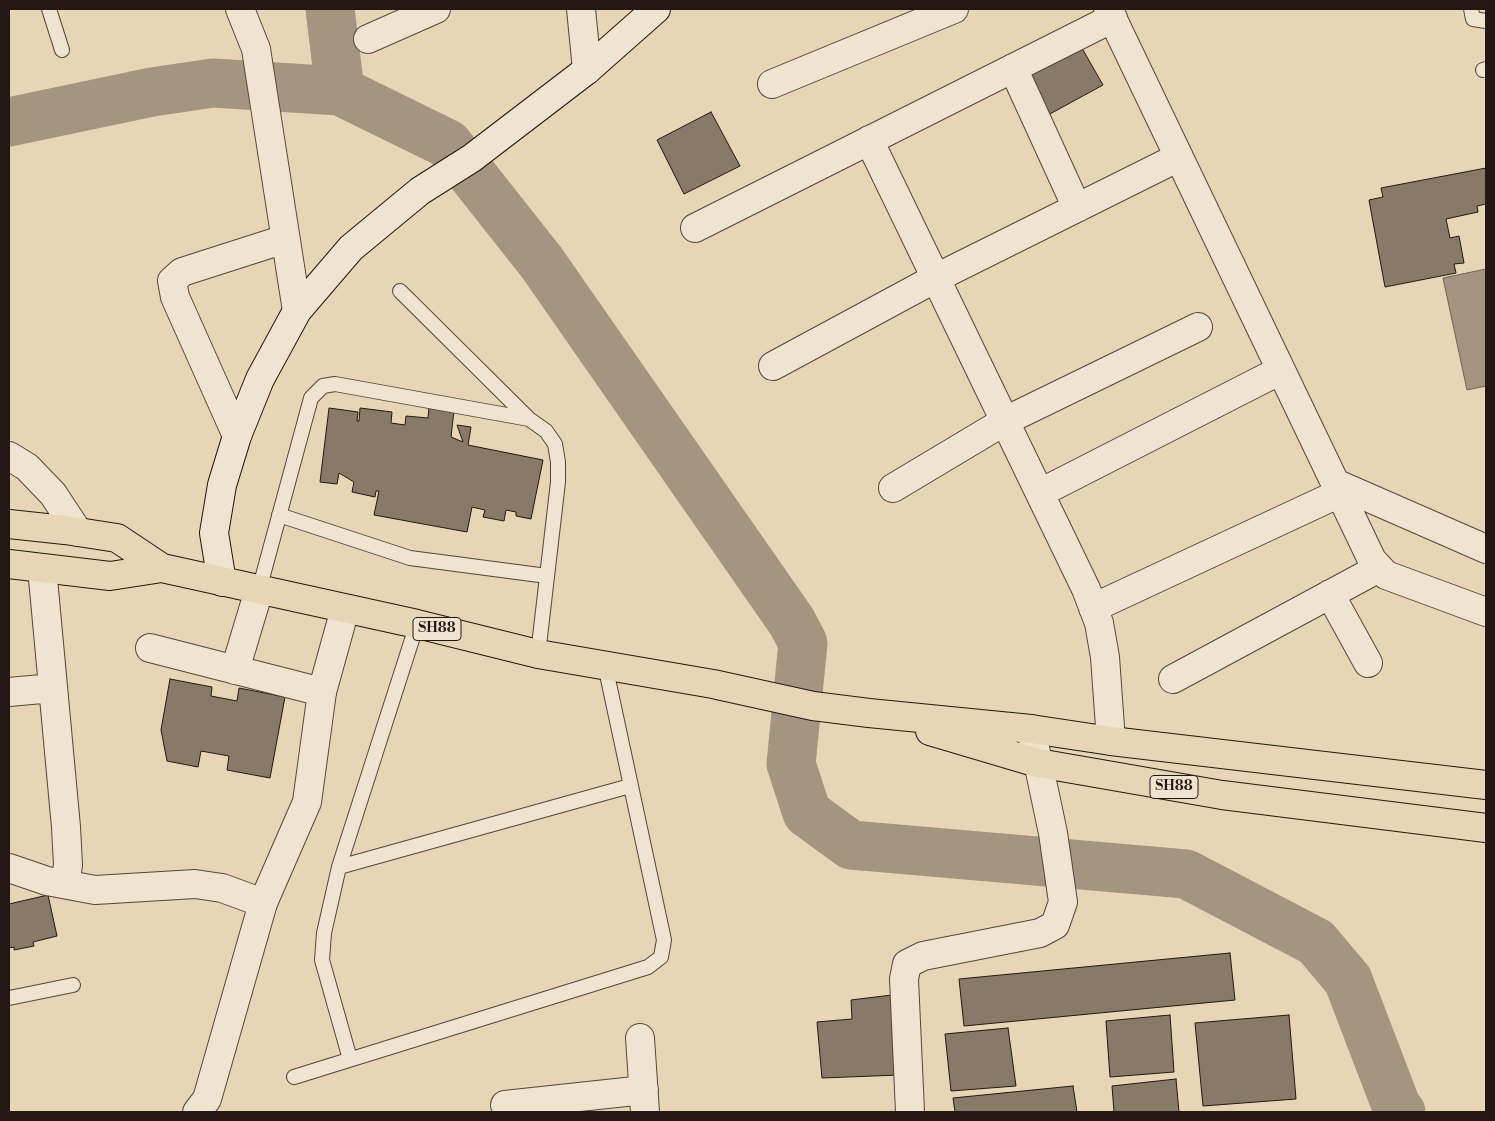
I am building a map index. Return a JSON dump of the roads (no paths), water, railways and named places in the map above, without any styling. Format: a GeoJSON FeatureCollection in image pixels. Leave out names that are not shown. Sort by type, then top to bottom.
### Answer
{"type":"FeatureCollection","features":[{"type":"Feature","properties":{"kind":"main road","name":"SH88"},"geometry":{"type":"LineString","coordinates":[[9,524],[117,538],[162,568],[418,624],[538,654],[713,684],[813,706],[1031,729],[1111,741],[1486,785]]}},
{"type":"Feature","properties":{"kind":"main road","name":"SH88"},"geometry":{"type":"LineString","coordinates":[[9,564],[110,576],[162,568]]}},
{"type":"Feature","properties":{"kind":"main road","name":"SH88"},"geometry":{"type":"LineString","coordinates":[[868,713],[1038,763],[1222,795],[1486,828]]}},
{"type":"Feature","properties":{"kind":"street"},"geometry":{"type":"LineString","coordinates":[[240,9],[256,49],[296,311]]}},
{"type":"Feature","properties":{"kind":"street"},"geometry":{"type":"LineString","coordinates":[[368,39],[436,9]]}},
{"type":"Feature","properties":{"kind":"street"},"geometry":{"type":"LineString","coordinates":[[581,9],[587,70]]}},
{"type":"Feature","properties":{"kind":"street"},"geometry":{"type":"LineString","coordinates":[[222,582],[214,534],[222,485],[237,436],[260,378],[296,311],[351,248],[420,191],[472,158],[587,70],[656,9]]}},
{"type":"Feature","properties":{"kind":"street"},"geometry":{"type":"LineString","coordinates":[[772,84],[954,9]]}},
{"type":"Feature","properties":{"kind":"street"},"geometry":{"type":"LineString","coordinates":[[695,228],[1013,68],[1111,13],[1372,560],[1386,575],[1486,612]]}},
{"type":"Feature","properties":{"kind":"street"},"geometry":{"type":"LineString","coordinates":[[1013,68],[1077,208]]}},
{"type":"Feature","properties":{"kind":"street"},"geometry":{"type":"LineString","coordinates":[[869,140],[1086,589],[1099,623],[1105,657],[1111,741]]}},
{"type":"Feature","properties":{"kind":"street"},"geometry":{"type":"LineString","coordinates":[[773,366],[936,278],[1179,157]]}},
{"type":"Feature","properties":{"kind":"street"},"geometry":{"type":"LineString","coordinates":[[237,436],[175,297],[172,281],[182,272],[285,238]]}},
{"type":"Feature","properties":{"kind":"street"},"geometry":{"type":"LineString","coordinates":[[893,488],[1005,421],[1198,327]]}},
{"type":"Feature","properties":{"kind":"street"},"geometry":{"type":"LineString","coordinates":[[1040,493],[1281,370]]}},
{"type":"Feature","properties":{"kind":"street"},"geometry":{"type":"LineString","coordinates":[[9,456],[27,467],[53,494],[78,532]]}},
{"type":"Feature","properties":{"kind":"street"},"geometry":{"type":"LineString","coordinates":[[1093,608],[1337,488],[1486,549]]}},
{"type":"Feature","properties":{"kind":"street"},"geometry":{"type":"LineString","coordinates":[[42,568],[66,827],[68,865],[65,884]]}},
{"type":"Feature","properties":{"kind":"street"},"geometry":{"type":"LineString","coordinates":[[1173,679],[1379,568]]}},
{"type":"Feature","properties":{"kind":"street"},"geometry":{"type":"LineString","coordinates":[[235,670],[259,590]]}},
{"type":"Feature","properties":{"kind":"street"},"geometry":{"type":"LineString","coordinates":[[1330,594],[1368,663]]}},
{"type":"Feature","properties":{"kind":"street"},"geometry":{"type":"LineString","coordinates":[[197,1112],[207,1099],[263,903],[307,802],[322,692],[345,608]]}},
{"type":"Feature","properties":{"kind":"street"},"geometry":{"type":"LineString","coordinates":[[150,648],[322,692]]}},
{"type":"Feature","properties":{"kind":"street"},"geometry":{"type":"LineString","coordinates":[[9,692],[53,688]]}},
{"type":"Feature","properties":{"kind":"street"},"geometry":{"type":"LineString","coordinates":[[910,1112],[904,979],[907,964],[923,956],[1040,933],[1055,925],[1063,902],[1053,833],[1031,729]]}},
{"type":"Feature","properties":{"kind":"street"},"geometry":{"type":"LineString","coordinates":[[9,868],[47,881],[95,890],[195,884],[222,888],[263,903]]}},
{"type":"Feature","properties":{"kind":"street"},"geometry":{"type":"LineString","coordinates":[[505,1105],[644,1101],[640,1038]]}},
{"type":"Feature","properties":{"kind":"lane"},"geometry":{"type":"LineString","coordinates":[[49,9],[62,50]]}},
{"type":"Feature","properties":{"kind":"lane"},"geometry":{"type":"LineString","coordinates":[[1471,9],[1473,19],[1486,21]]}},
{"type":"Feature","properties":{"kind":"lane"},"geometry":{"type":"LineString","coordinates":[[400,291],[530,418],[546,431],[555,444],[558,462],[558,482],[538,654]]}},
{"type":"Feature","properties":{"kind":"lane"},"geometry":{"type":"LineString","coordinates":[[259,590],[311,398],[322,386],[335,384],[530,418]]}},
{"type":"Feature","properties":{"kind":"lane"},"geometry":{"type":"LineString","coordinates":[[279,515],[410,558],[547,576]]}},
{"type":"Feature","properties":{"kind":"lane"},"geometry":{"type":"LineString","coordinates":[[350,1059],[322,960],[324,933],[339,867],[418,624]]}},
{"type":"Feature","properties":{"kind":"lane"},"geometry":{"type":"LineString","coordinates":[[294,1077],[648,968],[661,957],[664,940],[604,665]]}},
{"type":"Feature","properties":{"kind":"lane"},"geometry":{"type":"LineString","coordinates":[[339,867],[630,786]]}},
{"type":"Feature","properties":{"kind":"lane"},"geometry":{"type":"LineString","coordinates":[[9,998],[73,985]]}},
{"type":"Feature","properties":{"kind":"waterway"},"geometry":{"type":"LineString","coordinates":[[330,9],[340,91]]}},
{"type":"Feature","properties":{"kind":"waterway"},"geometry":{"type":"LineString","coordinates":[[9,122],[152,92],[213,83],[340,91],[448,144],[542,263],[792,622],[803,643],[791,764],[807,813],[851,845],[1186,874],[1316,942],[1348,980],[1397,1108],[1401,1112]]}}]}
